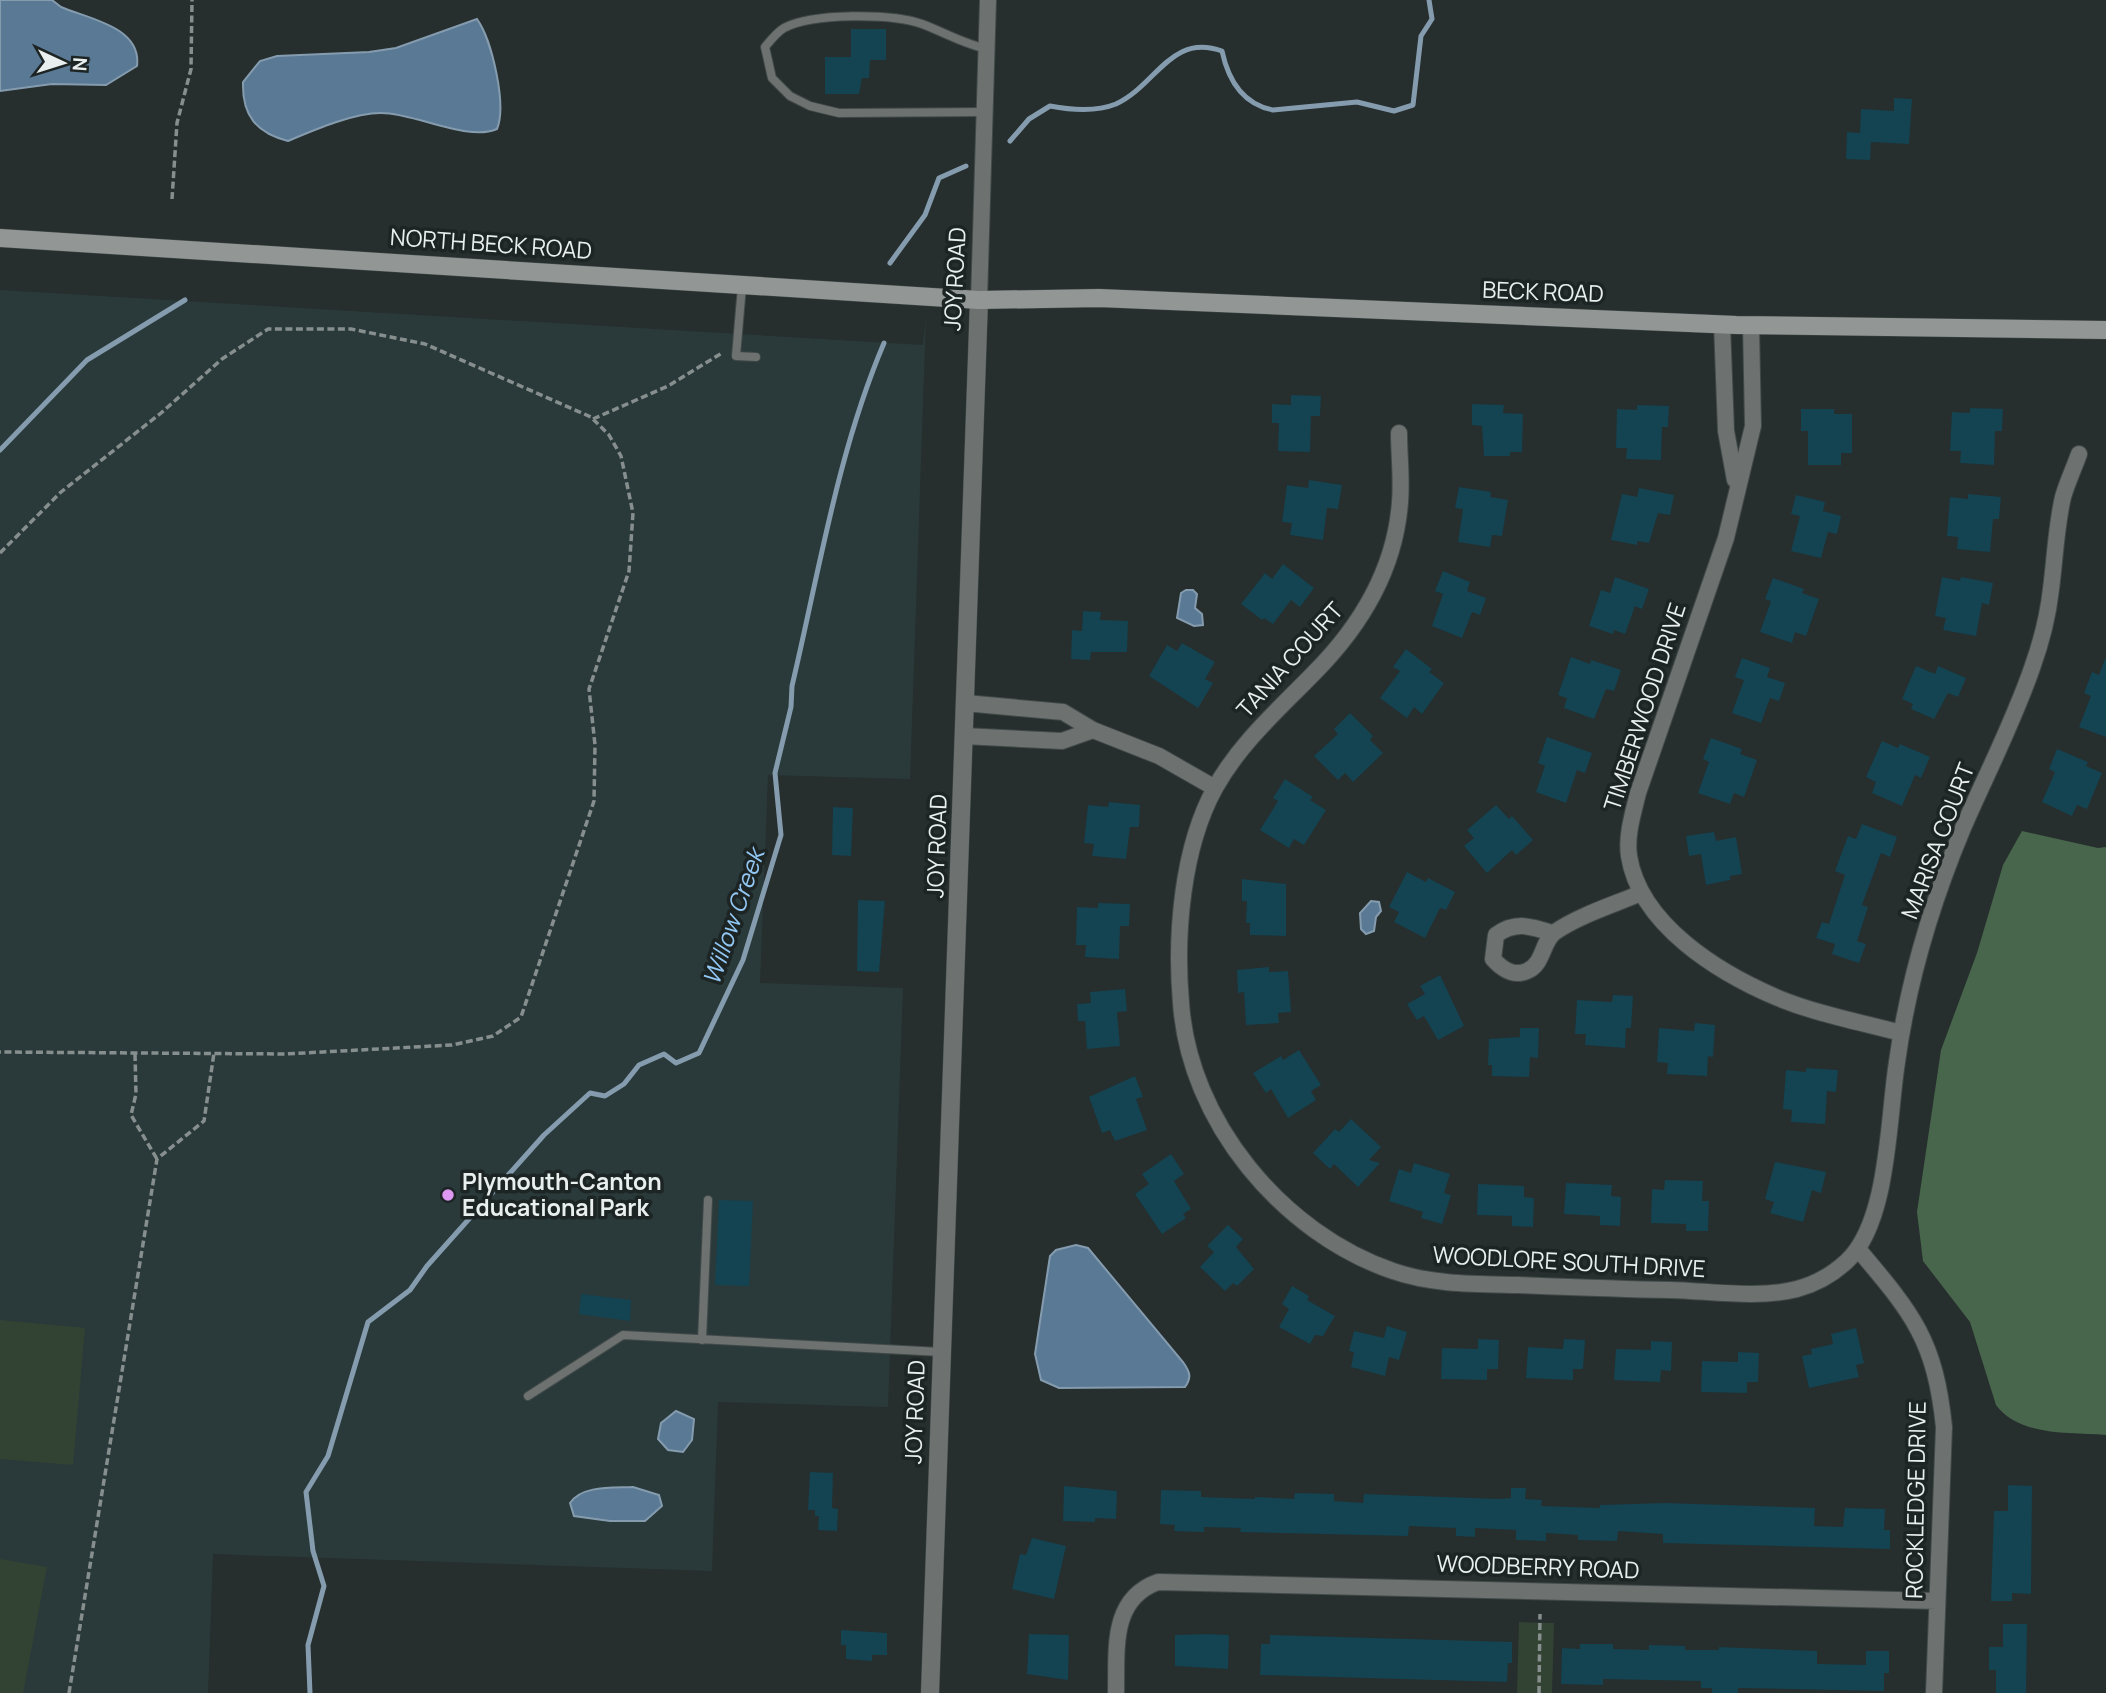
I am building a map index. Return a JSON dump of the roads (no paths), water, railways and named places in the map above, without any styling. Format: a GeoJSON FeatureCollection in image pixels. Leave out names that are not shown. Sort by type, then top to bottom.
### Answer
{"type":"FeatureCollection","features":[{"type":"Feature","properties":{"kind":"main road","name":"NORTH BECK ROAD"},"geometry":{"type":"LineString","coordinates":[[0,238],[978,300]]}},
{"type":"Feature","properties":{"kind":"main road","name":"BECK ROAD"},"geometry":{"type":"LineString","coordinates":[[978,300],[1099,298],[1751,325],[2106,330]]}},
{"type":"Feature","properties":{"kind":"street","name":"JOY ROAD"},"geometry":{"type":"LineString","coordinates":[[930,1693],[988,0]]}},
{"type":"Feature","properties":{"kind":"street","name":"TIMBERWOOD DRIVE"},"geometry":{"type":"LineString","coordinates":[[1723,324],[1726,431],[1736,486]]}},
{"type":"Feature","properties":{"kind":"street","name":"TIMBERWOOD DRIVE"},"geometry":{"type":"LineString","coordinates":[[1751,325],[1753,426],[1736,486],[1726,538],[1638,793],[1631,822],[1628,854],[1641,893],[1665,923],[1692,947],[1745,982],[1809,1008],[1901,1033]]}},
{"type":"Feature","properties":{"kind":"street","name":"TANIA COURT"},"geometry":{"type":"LineString","coordinates":[[1215,788],[1249,739],[1318,669],[1357,624],[1368,605],[1388,561],[1395,531],[1400,501],[1399,433]]}},
{"type":"Feature","properties":{"kind":"street","name":"MARISA COURT"},"geometry":{"type":"LineString","coordinates":[[1858,1249],[1870,1228],[1880,1197],[1901,1033],[1912,984],[1942,883],[2021,696],[2040,641],[2051,592],[2063,497],[2079,454]]}},
{"type":"Feature","properties":{"kind":"street"},"geometry":{"type":"LineString","coordinates":[[965,703],[1063,712],[1093,730],[1159,756],[1215,788]]}},
{"type":"Feature","properties":{"kind":"street"},"geometry":{"type":"LineString","coordinates":[[964,736],[1062,741],[1093,730]]}},
{"type":"Feature","properties":{"kind":"street","name":"WOODLORE SOUTH DRIVE"},"geometry":{"type":"LineString","coordinates":[[1215,788],[1200,819],[1186,876],[1180,1000],[1184,1032],[1203,1093],[1232,1144],[1280,1199],[1316,1230],[1355,1255],[1398,1273],[1445,1283],[1785,1291],[1822,1279],[1858,1249]]}},
{"type":"Feature","properties":{"kind":"street"},"geometry":{"type":"LineString","coordinates":[[1552,933],[1641,893]]}},
{"type":"Feature","properties":{"kind":"street","name":"ROCKLEDGE DRIVE"},"geometry":{"type":"LineString","coordinates":[[1858,1249],[1909,1312],[1929,1347],[1940,1389],[1944,1427],[1934,1693]]}},
{"type":"Feature","properties":{"kind":"street","name":"WOODBERRY ROAD"},"geometry":{"type":"LineString","coordinates":[[1116,1693],[1120,1619],[1125,1605],[1139,1591],[1158,1581],[1937,1601]]}},
{"type":"Feature","properties":{"kind":"lane"},"geometry":{"type":"LineString","coordinates":[[986,112],[839,113],[810,106],[790,96],[772,78],[765,47],[782,29],[803,21],[853,18],[920,24],[959,43],[987,49]]}},
{"type":"Feature","properties":{"kind":"lane"},"geometry":{"type":"LineString","coordinates":[[742,286],[736,356],[756,357]]}},
{"type":"Feature","properties":{"kind":"lane"},"geometry":{"type":"LineString","coordinates":[[702,1340],[708,1200]]}},
{"type":"Feature","properties":{"kind":"lane"},"geometry":{"type":"LineString","coordinates":[[528,1396],[623,1335],[942,1353]]}},
{"type":"Feature","properties":{"kind":"water"},"geometry":{"type":"Polygon","coordinates":[[[0,0],[52,0],[61,7],[111,26],[131,42],[136,53],[137,66],[106,85],[52,84],[0,91],[0,0]]]}},
{"type":"Feature","properties":{"kind":"water"},"geometry":{"type":"Polygon","coordinates":[[[477,19],[493,57],[499,89],[500,118],[497,129],[485,132],[456,130],[410,117],[381,113],[346,119],[288,141],[259,128],[248,113],[243,82],[260,61],[277,56],[369,52],[396,48],[477,19]]]}},
{"type":"Feature","properties":{"kind":"water"},"geometry":{"type":"Polygon","coordinates":[[[1193,590],[1197,594],[1195,608],[1202,614],[1203,625],[1194,626],[1177,618],[1181,593],[1193,590]]]}},
{"type":"Feature","properties":{"kind":"water"},"geometry":{"type":"Polygon","coordinates":[[[1371,901],[1379,902],[1381,911],[1376,917],[1374,931],[1366,934],[1361,929],[1360,913],[1371,901]]]}},
{"type":"Feature","properties":{"kind":"water"},"geometry":{"type":"Polygon","coordinates":[[[1076,1245],[1088,1248],[1183,1362],[1189,1374],[1185,1387],[1059,1388],[1041,1380],[1035,1354],[1050,1256],[1056,1250],[1076,1245]]]}},
{"type":"Feature","properties":{"kind":"water"},"geometry":{"type":"Polygon","coordinates":[[[676,1411],[694,1419],[692,1440],[683,1452],[668,1450],[658,1439],[661,1423],[676,1411]]]}},
{"type":"Feature","properties":{"kind":"water"},"geometry":{"type":"Polygon","coordinates":[[[633,1487],[659,1495],[662,1506],[645,1521],[610,1521],[574,1516],[570,1503],[582,1493],[598,1489],[633,1487]]]}},
{"type":"Feature","properties":{"kind":"waterway","name":"Willow Creek"},"geometry":{"type":"LineString","coordinates":[[1010,141],[1029,119],[1050,106],[1083,110],[1116,104],[1130,96],[1176,55],[1189,49],[1204,47],[1222,51],[1228,71],[1238,89],[1262,107],[1273,110],[1357,102],[1394,111],[1413,105],[1421,36],[1432,19],[1429,0]]}},
{"type":"Feature","properties":{"kind":"waterway","name":"Willow Creek"},"geometry":{"type":"LineString","coordinates":[[890,263],[925,215],[939,178],[966,166]]}},
{"type":"Feature","properties":{"kind":"waterway"},"geometry":{"type":"LineString","coordinates":[[0,450],[87,360],[185,300]]}},
{"type":"Feature","properties":{"kind":"waterway","name":"Willow Creek"},"geometry":{"type":"LineString","coordinates":[[310,1693],[308,1645],[324,1586],[313,1551],[306,1492],[328,1456],[368,1322],[410,1290],[427,1266],[544,1135],[590,1093],[605,1096],[624,1084],[639,1065],[664,1054],[676,1063],[699,1053],[743,960],[781,835],[775,773],[821,556],[854,426],[884,343]]}},
{"type":"Feature","properties":{"kind":"place","name":"Plymouth-Canton Educational Park"},"geometry":{"type":"Point","coordinates":[448,1195]}}]}
